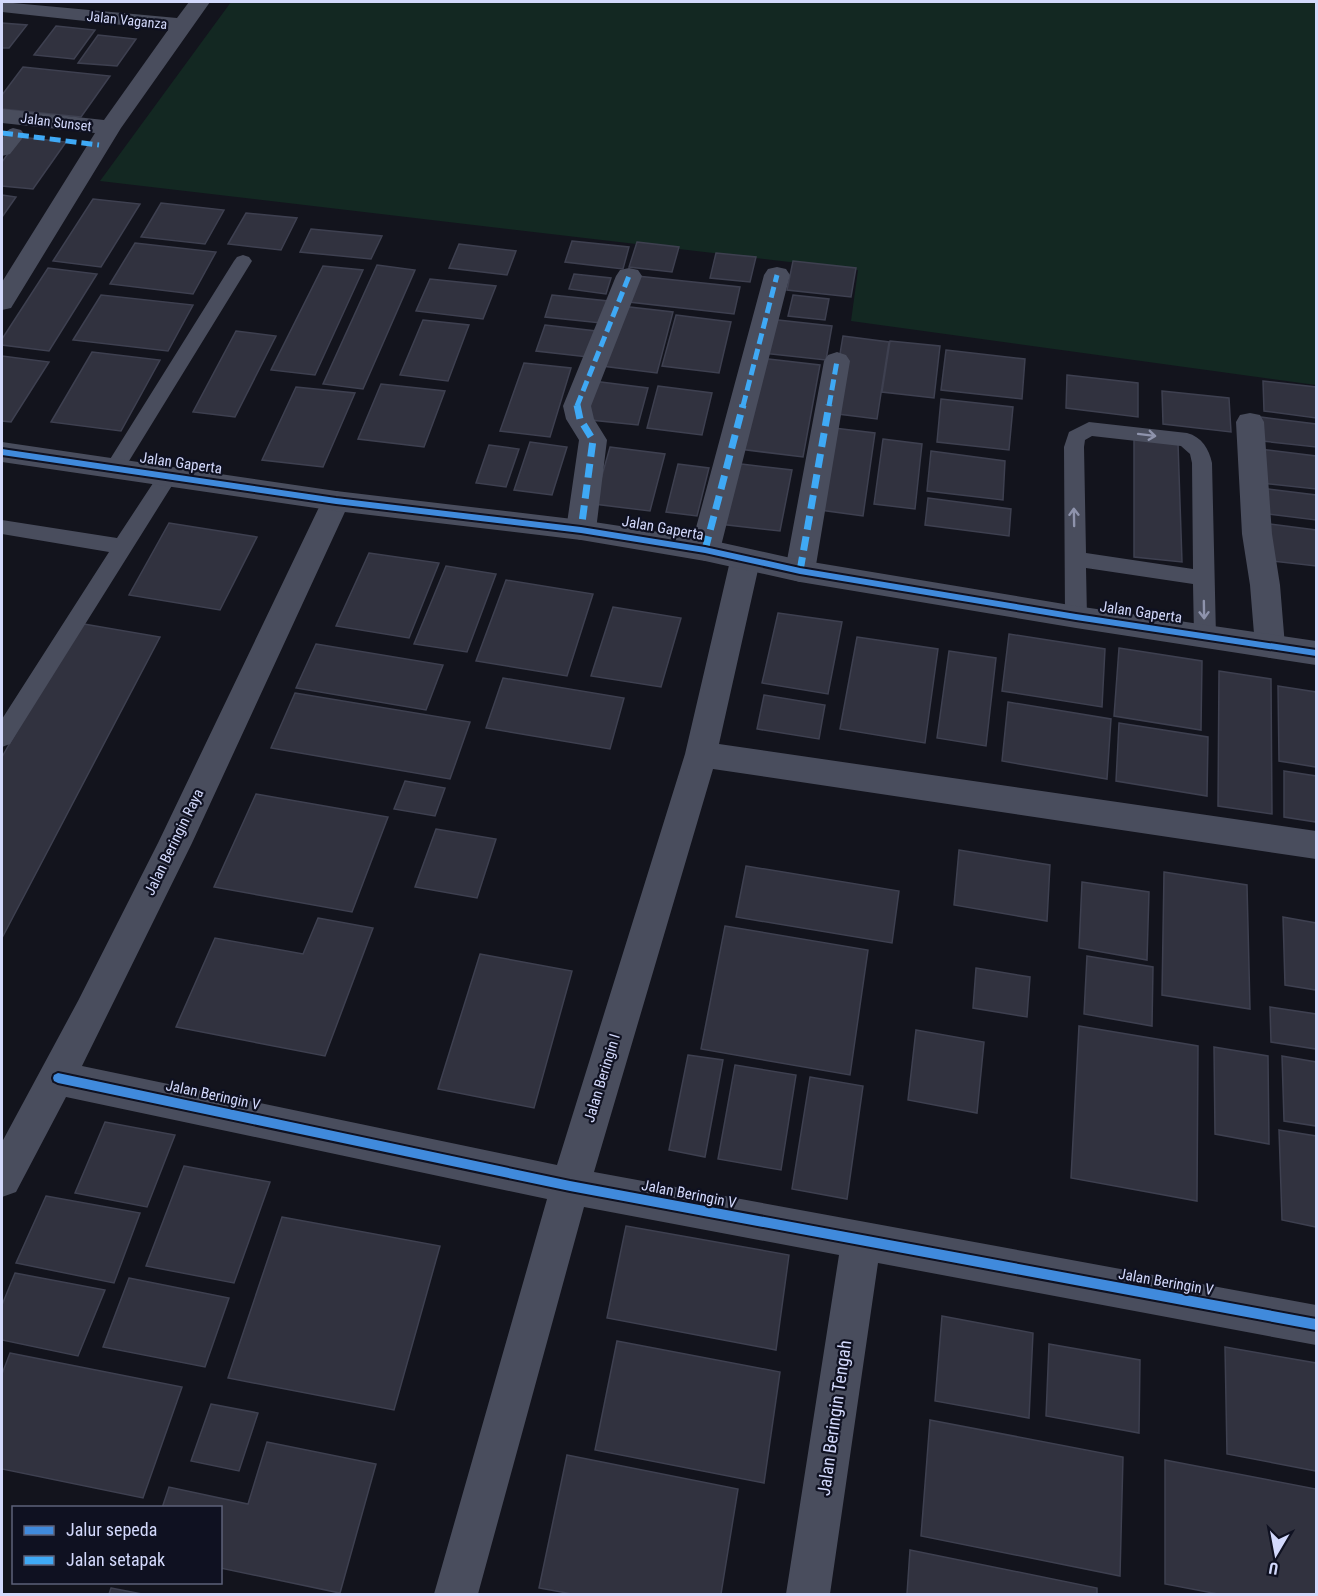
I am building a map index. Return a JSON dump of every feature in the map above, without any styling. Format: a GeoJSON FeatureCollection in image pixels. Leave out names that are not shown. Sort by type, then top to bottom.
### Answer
{"type":"FeatureCollection","features":[{"type":"Feature","properties":{"kind":"street"},"geometry":{"type":"LineString","coordinates":[[2,302],[104,137],[199,2]]}},
{"type":"Feature","properties":{"kind":"street","name":"Jalan Vaganza"},"geometry":{"type":"LineString","coordinates":[[2,6],[181,25]]}},
{"type":"Feature","properties":{"kind":"street"},"geometry":{"type":"LineString","coordinates":[[4,133],[104,137]]}},
{"type":"Feature","properties":{"kind":"street"},"geometry":{"type":"LineString","coordinates":[[705,550],[777,275]]}},
{"type":"Feature","properties":{"kind":"street"},"geometry":{"type":"LineString","coordinates":[[581,530],[593,440],[580,419],[577,406],[629,276]]}},
{"type":"Feature","properties":{"kind":"street"},"geometry":{"type":"LineString","coordinates":[[800,571],[837,361]]}},
{"type":"Feature","properties":{"kind":"street"},"geometry":{"type":"LineString","coordinates":[[1250,422],[1257,534],[1265,585],[1270,646]]}},
{"type":"Feature","properties":{"kind":"street","name":"Jalan Gaperta"},"geometry":{"type":"LineString","coordinates":[[2,452],[336,501],[581,530],[705,550],[745,561],[800,571],[1076,617],[1317,653]]}},
{"type":"Feature","properties":{"kind":"street","name":"Jalan Beringin Raya"},"geometry":{"type":"LineString","coordinates":[[2,1179],[58,1078],[228,733],[336,501]]}},
{"type":"Feature","properties":{"kind":"street","name":"Jalan Beringin I"},"geometry":{"type":"LineString","coordinates":[[456,1594],[570,1186],[701,754],[745,561]]}},
{"type":"Feature","properties":{"kind":"street"},"geometry":{"type":"LineString","coordinates":[[701,754],[1317,845]]}},
{"type":"Feature","properties":{"kind":"street","name":"Jalan Beringin V"},"geometry":{"type":"LineString","coordinates":[[58,1078],[570,1186],[1317,1325]]}},
{"type":"Feature","properties":{"kind":"street","name":"Jalan Beringin Tengah"},"geometry":{"type":"LineString","coordinates":[[808,1594],[861,1241]]}},
{"type":"Feature","properties":{"kind":"lane"},"geometry":{"type":"LineString","coordinates":[[114,469],[243,261]]}},
{"type":"Feature","properties":{"kind":"lane"},"geometry":{"type":"LineString","coordinates":[[1076,617],[1074,447],[1076,436],[1089,429],[1187,440],[1199,451],[1202,463],[1205,636]]}},
{"type":"Feature","properties":{"kind":"lane"},"geometry":{"type":"LineString","coordinates":[[2,738],[168,476]]}},
{"type":"Feature","properties":{"kind":"lane"},"geometry":{"type":"LineString","coordinates":[[2,527],[123,547]]}},
{"type":"Feature","properties":{"kind":"lane"},"geometry":{"type":"LineString","coordinates":[[1075,559],[1204,578]]}},
{"type":"Feature","properties":{"kind":"green space"},"geometry":{"type":"Polygon","coordinates":[[[231,2],[1316,2],[1316,385],[851,321],[858,270],[100,181],[231,2]]]}},
{"type":"Feature","properties":{"kind":"building"},"geometry":{"type":"Polygon","coordinates":[[[2,23],[27,25],[9,48],[2,48],[2,23]]]}},
{"type":"Feature","properties":{"kind":"building"},"geometry":{"type":"Polygon","coordinates":[[[56,26],[95,30],[74,59],[34,55],[56,26]]]}},
{"type":"Feature","properties":{"kind":"building"},"geometry":{"type":"Polygon","coordinates":[[[98,35],[136,39],[117,66],[78,63],[98,35]]]}},
{"type":"Feature","properties":{"kind":"building"},"geometry":{"type":"Polygon","coordinates":[[[23,67],[110,76],[81,117],[2,109],[2,95],[23,67]]]}},
{"type":"Feature","properties":{"kind":"building"},"geometry":{"type":"Polygon","coordinates":[[[20,137],[66,142],[33,189],[2,186],[2,162],[20,137]]]}},
{"type":"Feature","properties":{"kind":"building"},"geometry":{"type":"Polygon","coordinates":[[[2,195],[16,197],[2,217],[2,195]]]}},
{"type":"Feature","properties":{"kind":"building"},"geometry":{"type":"Polygon","coordinates":[[[93,199],[140,204],[101,267],[53,261],[93,199]]]}},
{"type":"Feature","properties":{"kind":"building"},"geometry":{"type":"Polygon","coordinates":[[[161,203],[224,210],[205,244],[141,237],[161,203]]]}},
{"type":"Feature","properties":{"kind":"building"},"geometry":{"type":"Polygon","coordinates":[[[246,213],[297,218],[281,250],[228,244],[246,213]]]}},
{"type":"Feature","properties":{"kind":"building"},"geometry":{"type":"Polygon","coordinates":[[[311,229],[382,236],[371,259],[300,252],[311,229]]]}},
{"type":"Feature","properties":{"kind":"building"},"geometry":{"type":"Polygon","coordinates":[[[572,241],[629,247],[623,269],[565,262],[572,241]]]}},
{"type":"Feature","properties":{"kind":"building"},"geometry":{"type":"Polygon","coordinates":[[[637,242],[679,247],[672,272],[629,267],[637,242]]]}},
{"type":"Feature","properties":{"kind":"building"},"geometry":{"type":"Polygon","coordinates":[[[135,243],[216,252],[193,294],[110,284],[135,243]]]}},
{"type":"Feature","properties":{"kind":"building"},"geometry":{"type":"Polygon","coordinates":[[[459,244],[516,251],[507,275],[449,268],[459,244]]]}},
{"type":"Feature","properties":{"kind":"building"},"geometry":{"type":"Polygon","coordinates":[[[716,253],[756,257],[750,282],[710,278],[716,253]]]}},
{"type":"Feature","properties":{"kind":"building"},"geometry":{"type":"Polygon","coordinates":[[[793,261],[856,268],[851,297],[787,290],[793,261]]]}},
{"type":"Feature","properties":{"kind":"building"},"geometry":{"type":"Polygon","coordinates":[[[377,265],[415,270],[363,389],[323,384],[377,265]]]}},
{"type":"Feature","properties":{"kind":"building"},"geometry":{"type":"Polygon","coordinates":[[[323,266],[363,270],[315,375],[271,370],[323,266]]]}},
{"type":"Feature","properties":{"kind":"building"},"geometry":{"type":"Polygon","coordinates":[[[48,268],[97,274],[49,351],[2,345],[2,339],[48,268]]]}},
{"type":"Feature","properties":{"kind":"building"},"geometry":{"type":"Polygon","coordinates":[[[574,274],[611,278],[606,294],[569,289],[574,274]]]}},
{"type":"Feature","properties":{"kind":"building"},"geometry":{"type":"Polygon","coordinates":[[[637,276],[740,287],[734,314],[629,302],[637,276]]]}},
{"type":"Feature","properties":{"kind":"building"},"geometry":{"type":"Polygon","coordinates":[[[430,279],[496,286],[483,319],[416,311],[430,279]]]}},
{"type":"Feature","properties":{"kind":"building"},"geometry":{"type":"Polygon","coordinates":[[[101,295],[193,305],[168,351],[73,340],[101,295]]]}},
{"type":"Feature","properties":{"kind":"building"},"geometry":{"type":"Polygon","coordinates":[[[552,295],[608,301],[601,323],[545,317],[552,295]]]}},
{"type":"Feature","properties":{"kind":"building"},"geometry":{"type":"Polygon","coordinates":[[[793,295],[829,299],[825,320],[788,316],[793,295]]]}},
{"type":"Feature","properties":{"kind":"building"},"geometry":{"type":"Polygon","coordinates":[[[621,306],[673,312],[657,373],[602,366],[621,306]]]}},
{"type":"Feature","properties":{"kind":"building"},"geometry":{"type":"Polygon","coordinates":[[[676,315],[731,322],[719,373],[662,366],[676,315]]]}},
{"type":"Feature","properties":{"kind":"building"},"geometry":{"type":"Polygon","coordinates":[[[769,319],[832,326],[826,360],[762,353],[769,319]]]}},
{"type":"Feature","properties":{"kind":"building"},"geometry":{"type":"Polygon","coordinates":[[[423,320],[469,325],[448,381],[400,375],[423,320]]]}},
{"type":"Feature","properties":{"kind":"building"},"geometry":{"type":"Polygon","coordinates":[[[545,325],[596,331],[588,357],[536,351],[545,325]]]}},
{"type":"Feature","properties":{"kind":"building"},"geometry":{"type":"Polygon","coordinates":[[[236,331],[276,336],[235,417],[193,412],[236,331]]]}},
{"type":"Feature","properties":{"kind":"building"},"geometry":{"type":"Polygon","coordinates":[[[843,336],[889,342],[877,419],[830,413],[843,336]]]}},
{"type":"Feature","properties":{"kind":"building"},"geometry":{"type":"Polygon","coordinates":[[[890,341],[940,346],[934,398],[882,392],[890,341]]]}},
{"type":"Feature","properties":{"kind":"building"},"geometry":{"type":"Polygon","coordinates":[[[946,350],[1025,359],[1022,399],[941,390],[946,350]]]}},
{"type":"Feature","properties":{"kind":"building"},"geometry":{"type":"Polygon","coordinates":[[[92,352],[160,360],[121,431],[51,422],[92,352]]]}},
{"type":"Feature","properties":{"kind":"building"},"geometry":{"type":"Polygon","coordinates":[[[2,356],[49,362],[11,422],[2,421],[2,356]]]}},
{"type":"Feature","properties":{"kind":"building"},"geometry":{"type":"Polygon","coordinates":[[[759,358],[820,365],[803,457],[739,449],[759,358]]]}},
{"type":"Feature","properties":{"kind":"building"},"geometry":{"type":"Polygon","coordinates":[[[524,363],[571,368],[550,437],[500,431],[524,363]]]}},
{"type":"Feature","properties":{"kind":"building"},"geometry":{"type":"Polygon","coordinates":[[[1067,375],[1138,383],[1138,417],[1066,408],[1067,375]]]}},
{"type":"Feature","properties":{"kind":"building"},"geometry":{"type":"Polygon","coordinates":[[[593,381],[648,388],[638,425],[581,419],[593,381]]]}},
{"type":"Feature","properties":{"kind":"building"},"geometry":{"type":"Polygon","coordinates":[[[1263,381],[1316,387],[1316,418],[1264,411],[1263,381]]]}},
{"type":"Feature","properties":{"kind":"building"},"geometry":{"type":"Polygon","coordinates":[[[381,384],[445,391],[424,447],[358,439],[381,384]]]}},
{"type":"Feature","properties":{"kind":"building"},"geometry":{"type":"Polygon","coordinates":[[[658,386],[712,393],[702,435],[647,428],[658,386]]]}},
{"type":"Feature","properties":{"kind":"building"},"geometry":{"type":"Polygon","coordinates":[[[296,387],[355,393],[323,467],[262,460],[296,387]]]}},
{"type":"Feature","properties":{"kind":"building"},"geometry":{"type":"Polygon","coordinates":[[[1162,391],[1229,398],[1231,432],[1163,424],[1162,391]]]}},
{"type":"Feature","properties":{"kind":"building"},"geometry":{"type":"Polygon","coordinates":[[[941,399],[1013,407],[1009,450],[937,442],[941,399]]]}},
{"type":"Feature","properties":{"kind":"building"},"geometry":{"type":"Polygon","coordinates":[[[1261,417],[1316,424],[1316,447],[1262,441],[1261,417]]]}},
{"type":"Feature","properties":{"kind":"building"},"geometry":{"type":"Polygon","coordinates":[[[834,428],[875,433],[863,516],[820,510],[834,428]]]}},
{"type":"Feature","properties":{"kind":"building"},"geometry":{"type":"Polygon","coordinates":[[[1134,438],[1178,443],[1182,562],[1134,557],[1134,438]]]}},
{"type":"Feature","properties":{"kind":"building"},"geometry":{"type":"Polygon","coordinates":[[[883,439],[922,444],[915,509],[874,504],[883,439]]]}},
{"type":"Feature","properties":{"kind":"building"},"geometry":{"type":"Polygon","coordinates":[[[530,442],[567,447],[552,495],[514,490],[530,442]]]}},
{"type":"Feature","properties":{"kind":"building"},"geometry":{"type":"Polygon","coordinates":[[[489,445],[519,449],[506,487],[476,483],[489,445]]]}},
{"type":"Feature","properties":{"kind":"building"},"geometry":{"type":"Polygon","coordinates":[[[610,447],[665,454],[650,511],[594,504],[610,447]]]}},
{"type":"Feature","properties":{"kind":"building"},"geometry":{"type":"Polygon","coordinates":[[[1259,449],[1316,456],[1316,489],[1261,483],[1259,449]]]}},
{"type":"Feature","properties":{"kind":"building"},"geometry":{"type":"Polygon","coordinates":[[[931,451],[1005,461],[1003,500],[927,491],[931,451]]]}},
{"type":"Feature","properties":{"kind":"building"},"geometry":{"type":"Polygon","coordinates":[[[733,463],[792,470],[780,531],[719,524],[733,463]]]}},
{"type":"Feature","properties":{"kind":"building"},"geometry":{"type":"Polygon","coordinates":[[[678,464],[709,468],[697,516],[666,512],[678,464]]]}},
{"type":"Feature","properties":{"kind":"building"},"geometry":{"type":"Polygon","coordinates":[[[1261,488],[1316,495],[1316,520],[1261,513],[1261,488]]]}},
{"type":"Feature","properties":{"kind":"building"},"geometry":{"type":"Polygon","coordinates":[[[928,498],[1011,509],[1009,536],[925,525],[928,498]]]}},
{"type":"Feature","properties":{"kind":"building"},"geometry":{"type":"Polygon","coordinates":[[[169,523],[257,537],[220,610],[129,595],[169,523]]]}},
{"type":"Feature","properties":{"kind":"building"},"geometry":{"type":"Polygon","coordinates":[[[1262,523],[1316,530],[1316,566],[1264,560],[1262,523]]]}},
{"type":"Feature","properties":{"kind":"building"},"geometry":{"type":"Polygon","coordinates":[[[369,553],[439,563],[409,638],[336,626],[369,553]]]}},
{"type":"Feature","properties":{"kind":"building"},"geometry":{"type":"Polygon","coordinates":[[[446,566],[496,574],[467,652],[414,644],[446,566]]]}},
{"type":"Feature","properties":{"kind":"building"},"geometry":{"type":"Polygon","coordinates":[[[506,580],[593,594],[567,676],[476,661],[506,580]]]}},
{"type":"Feature","properties":{"kind":"building"},"geometry":{"type":"Polygon","coordinates":[[[613,607],[681,618],[661,687],[591,676],[613,607]]]}},
{"type":"Feature","properties":{"kind":"building"},"geometry":{"type":"Polygon","coordinates":[[[778,613],[842,622],[828,694],[762,683],[778,613]]]}},
{"type":"Feature","properties":{"kind":"building"},"geometry":{"type":"Polygon","coordinates":[[[78,623],[160,637],[2,938],[2,757],[78,623]]]}},
{"type":"Feature","properties":{"kind":"building"},"geometry":{"type":"Polygon","coordinates":[[[1009,634],[1105,649],[1102,707],[1002,691],[1009,634]]]}},
{"type":"Feature","properties":{"kind":"building"},"geometry":{"type":"Polygon","coordinates":[[[857,637],[938,649],[925,743],[840,729],[857,637]]]}},
{"type":"Feature","properties":{"kind":"building"},"geometry":{"type":"Polygon","coordinates":[[[316,644],[443,665],[426,710],[296,688],[316,644]]]}},
{"type":"Feature","properties":{"kind":"building"},"geometry":{"type":"Polygon","coordinates":[[[1119,648],[1202,661],[1201,730],[1114,716],[1119,648]]]}},
{"type":"Feature","properties":{"kind":"building"},"geometry":{"type":"Polygon","coordinates":[[[949,651],[996,658],[986,746],[937,738],[949,651]]]}},
{"type":"Feature","properties":{"kind":"building"},"geometry":{"type":"Polygon","coordinates":[[[1219,671],[1271,679],[1272,814],[1218,806],[1219,671]]]}},
{"type":"Feature","properties":{"kind":"building"},"geometry":{"type":"Polygon","coordinates":[[[503,678],[624,698],[610,749],[486,728],[503,678]]]}},
{"type":"Feature","properties":{"kind":"building"},"geometry":{"type":"Polygon","coordinates":[[[1278,686],[1316,692],[1316,767],[1279,761],[1278,686]]]}},
{"type":"Feature","properties":{"kind":"building"},"geometry":{"type":"Polygon","coordinates":[[[295,693],[470,722],[450,779],[271,748],[295,693]]]}},
{"type":"Feature","properties":{"kind":"building"},"geometry":{"type":"Polygon","coordinates":[[[764,695],[825,705],[819,739],[757,729],[764,695]]]}},
{"type":"Feature","properties":{"kind":"building"},"geometry":{"type":"Polygon","coordinates":[[[1008,702],[1111,719],[1107,779],[1002,761],[1008,702]]]}},
{"type":"Feature","properties":{"kind":"building"},"geometry":{"type":"Polygon","coordinates":[[[1119,723],[1208,737],[1207,796],[1116,781],[1119,723]]]}},
{"type":"Feature","properties":{"kind":"building"},"geometry":{"type":"Polygon","coordinates":[[[1284,771],[1316,776],[1316,822],[1284,817],[1284,771]]]}},
{"type":"Feature","properties":{"kind":"building"},"geometry":{"type":"Polygon","coordinates":[[[405,781],[445,788],[435,816],[394,809],[405,781]]]}},
{"type":"Feature","properties":{"kind":"building"},"geometry":{"type":"Polygon","coordinates":[[[256,794],[388,817],[352,912],[214,887],[256,794]]]}},
{"type":"Feature","properties":{"kind":"building"},"geometry":{"type":"Polygon","coordinates":[[[436,829],[496,839],[477,898],[415,887],[436,829]]]}},
{"type":"Feature","properties":{"kind":"building"},"geometry":{"type":"Polygon","coordinates":[[[959,850],[1050,865],[1047,921],[954,905],[959,850]]]}},
{"type":"Feature","properties":{"kind":"building"},"geometry":{"type":"Polygon","coordinates":[[[746,866],[899,891],[892,943],[736,917],[746,866]]]}},
{"type":"Feature","properties":{"kind":"building"},"geometry":{"type":"Polygon","coordinates":[[[1164,872],[1247,885],[1250,1009],[1162,995],[1164,872]]]}},
{"type":"Feature","properties":{"kind":"building"},"geometry":{"type":"Polygon","coordinates":[[[1082,882],[1149,892],[1147,960],[1079,948],[1082,882]]]}},
{"type":"Feature","properties":{"kind":"building"},"geometry":{"type":"Polygon","coordinates":[[[1283,917],[1316,923],[1316,990],[1285,985],[1283,917]]]}},
{"type":"Feature","properties":{"kind":"building"},"geometry":{"type":"Polygon","coordinates":[[[318,918],[373,928],[325,1056],[176,1027],[215,938],[303,954],[318,918]]]}},
{"type":"Feature","properties":{"kind":"building"},"geometry":{"type":"Polygon","coordinates":[[[725,926],[868,950],[850,1075],[701,1049],[725,926]]]}},
{"type":"Feature","properties":{"kind":"building"},"geometry":{"type":"Polygon","coordinates":[[[480,954],[572,971],[534,1108],[438,1089],[480,954]]]}},
{"type":"Feature","properties":{"kind":"building"},"geometry":{"type":"Polygon","coordinates":[[[1087,956],[1153,967],[1152,1026],[1084,1014],[1087,956]]]}},
{"type":"Feature","properties":{"kind":"building"},"geometry":{"type":"Polygon","coordinates":[[[976,968],[1030,977],[1027,1017],[973,1008],[976,968]]]}},
{"type":"Feature","properties":{"kind":"building"},"geometry":{"type":"Polygon","coordinates":[[[1270,1007],[1316,1014],[1316,1049],[1271,1042],[1270,1007]]]}},
{"type":"Feature","properties":{"kind":"building"},"geometry":{"type":"Polygon","coordinates":[[[1079,1026],[1198,1046],[1197,1201],[1071,1178],[1079,1026]]]}},
{"type":"Feature","properties":{"kind":"building"},"geometry":{"type":"Polygon","coordinates":[[[916,1030],[984,1042],[977,1113],[908,1100],[916,1030]]]}},
{"type":"Feature","properties":{"kind":"building"},"geometry":{"type":"Polygon","coordinates":[[[1214,1047],[1268,1056],[1269,1144],[1215,1134],[1214,1047]]]}},
{"type":"Feature","properties":{"kind":"building"},"geometry":{"type":"Polygon","coordinates":[[[688,1055],[723,1060],[705,1157],[669,1150],[688,1055]]]}},
{"type":"Feature","properties":{"kind":"building"},"geometry":{"type":"Polygon","coordinates":[[[1282,1056],[1316,1062],[1316,1126],[1284,1121],[1282,1056]]]}},
{"type":"Feature","properties":{"kind":"building"},"geometry":{"type":"Polygon","coordinates":[[[735,1065],[796,1075],[781,1170],[718,1159],[735,1065]]]}},
{"type":"Feature","properties":{"kind":"building"},"geometry":{"type":"Polygon","coordinates":[[[810,1077],[863,1086],[847,1199],[792,1189],[810,1077]]]}},
{"type":"Feature","properties":{"kind":"building"},"geometry":{"type":"Polygon","coordinates":[[[105,1122],[175,1135],[147,1207],[75,1193],[105,1122]]]}},
{"type":"Feature","properties":{"kind":"building"},"geometry":{"type":"Polygon","coordinates":[[[1279,1130],[1316,1136],[1316,1227],[1282,1220],[1279,1130]]]}},
{"type":"Feature","properties":{"kind":"building"},"geometry":{"type":"Polygon","coordinates":[[[184,1166],[270,1182],[234,1283],[146,1266],[184,1166]]]}},
{"type":"Feature","properties":{"kind":"building"},"geometry":{"type":"Polygon","coordinates":[[[46,1196],[140,1213],[114,1283],[16,1263],[46,1196]]]}},
{"type":"Feature","properties":{"kind":"building"},"geometry":{"type":"Polygon","coordinates":[[[282,1217],[440,1246],[394,1410],[228,1378],[282,1217]]]}},
{"type":"Feature","properties":{"kind":"building"},"geometry":{"type":"Polygon","coordinates":[[[626,1226],[789,1255],[776,1350],[607,1318],[626,1226]]]}},
{"type":"Feature","properties":{"kind":"building"},"geometry":{"type":"Polygon","coordinates":[[[15,1273],[105,1290],[78,1356],[2,1340],[2,1305],[15,1273]]]}},
{"type":"Feature","properties":{"kind":"building"},"geometry":{"type":"Polygon","coordinates":[[[129,1278],[229,1298],[205,1367],[103,1347],[129,1278]]]}},
{"type":"Feature","properties":{"kind":"building"},"geometry":{"type":"Polygon","coordinates":[[[942,1316],[1033,1333],[1029,1418],[935,1401],[942,1316]]]}},
{"type":"Feature","properties":{"kind":"building"},"geometry":{"type":"Polygon","coordinates":[[[617,1341],[780,1372],[764,1483],[595,1450],[617,1341]]]}},
{"type":"Feature","properties":{"kind":"building"},"geometry":{"type":"Polygon","coordinates":[[[1049,1344],[1140,1360],[1139,1433],[1046,1416],[1049,1344]]]}},
{"type":"Feature","properties":{"kind":"building"},"geometry":{"type":"Polygon","coordinates":[[[1225,1347],[1316,1363],[1316,1471],[1227,1454],[1225,1347]]]}},
{"type":"Feature","properties":{"kind":"building"},"geometry":{"type":"Polygon","coordinates":[[[10,1353],[182,1387],[143,1498],[2,1469],[2,1374],[10,1353]]]}},
{"type":"Feature","properties":{"kind":"building"},"geometry":{"type":"Polygon","coordinates":[[[211,1404],[258,1413],[239,1471],[191,1461],[211,1404]]]}},
{"type":"Feature","properties":{"kind":"building"},"geometry":{"type":"Polygon","coordinates":[[[930,1420],[1123,1457],[1120,1576],[921,1536],[930,1420]]]}},
{"type":"Feature","properties":{"kind":"building"},"geometry":{"type":"Polygon","coordinates":[[[267,1442],[376,1464],[340,1593],[222,1568],[222,1506],[163,1506],[169,1487],[248,1504],[267,1442]]]}},
{"type":"Feature","properties":{"kind":"building"},"geometry":{"type":"Polygon","coordinates":[[[567,1455],[738,1489],[721,1594],[572,1594],[539,1588],[567,1455]]]}},
{"type":"Feature","properties":{"kind":"building"},"geometry":{"type":"Polygon","coordinates":[[[1165,1460],[1316,1489],[1316,1594],[1218,1594],[1165,1584],[1165,1460]]]}},
{"type":"Feature","properties":{"kind":"building"},"geometry":{"type":"Polygon","coordinates":[[[910,1550],[1097,1588],[1097,1594],[907,1594],[910,1550]]]}},
{"type":"Feature","properties":{"kind":"building"},"geometry":{"type":"Polygon","coordinates":[[[111,1588],[142,1594],[109,1594],[111,1588]]]}},
{"type":"Feature","properties":{"kind":"marked path"},"geometry":{"type":"LineString","coordinates":[[2,133],[99,145]]}},
{"type":"Feature","properties":{"kind":"marked path"},"geometry":{"type":"LineString","coordinates":[[705,550],[777,275]]}},
{"type":"Feature","properties":{"kind":"marked path"},"geometry":{"type":"LineString","coordinates":[[581,530],[593,440],[580,419],[577,406],[629,276]]}},
{"type":"Feature","properties":{"kind":"marked path"},"geometry":{"type":"LineString","coordinates":[[800,571],[837,361]]}},
{"type":"Feature","properties":{"kind":"cycle path"},"geometry":{"type":"LineString","coordinates":[[2,452],[336,501],[581,530],[705,550],[800,571],[1076,617],[1316,653]]}},
{"type":"Feature","properties":{"kind":"cycle path"},"geometry":{"type":"LineString","coordinates":[[58,1078],[570,1186],[1316,1325]]}}]}
